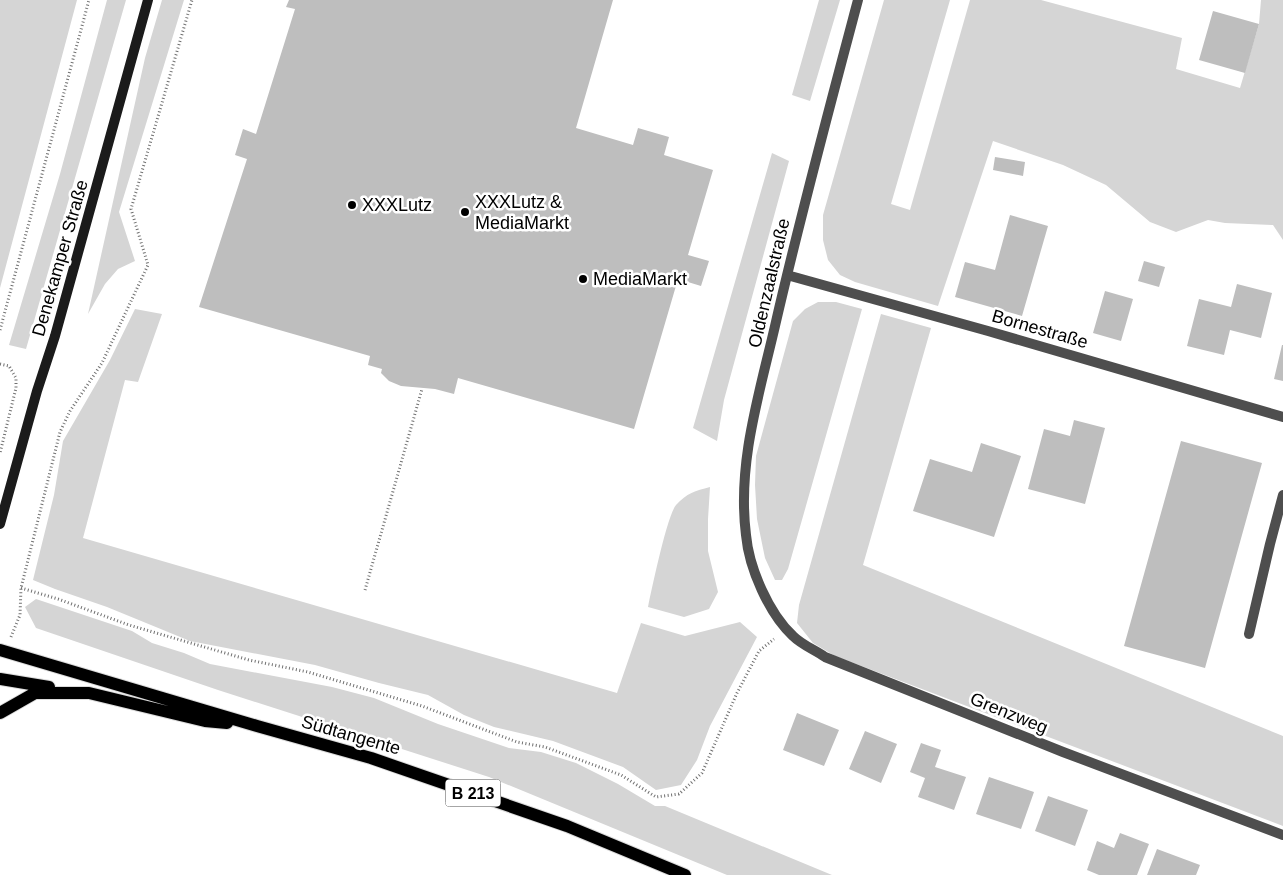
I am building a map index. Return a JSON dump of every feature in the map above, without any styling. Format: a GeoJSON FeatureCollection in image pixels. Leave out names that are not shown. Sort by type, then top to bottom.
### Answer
{"type":"FeatureCollection","features":[{"type":"Feature","properties":{"kind":"main road","name":"Denekamper Straße"},"geometry":{"type":"LineString","coordinates":[[0,524],[37,391],[58,326],[148,0]]}},
{"type":"Feature","properties":{"kind":"main road","name":"Südtangente"},"geometry":{"type":"LineString","coordinates":[[3,651],[371,758],[567,826],[685,875]]}},
{"type":"Feature","properties":{"kind":"main road"},"geometry":{"type":"LineString","coordinates":[[0,679],[89,693]]}},
{"type":"Feature","properties":{"kind":"main road","name":"B 213"},"geometry":{"type":"LineString","coordinates":[[0,713],[35,692],[89,693],[205,721],[256,726]]}},
{"type":"Feature","properties":{"kind":"street","name":"Oldenzaalstraße"},"geometry":{"type":"LineString","coordinates":[[756,577],[746,537],[744,483],[756,406],[813,167],[858,0]]}},
{"type":"Feature","properties":{"kind":"street","name":"Bornestraße"},"geometry":{"type":"LineString","coordinates":[[787,275],[1283,417]]}},
{"type":"Feature","properties":{"kind":"street"},"geometry":{"type":"LineString","coordinates":[[1249,634],[1283,495]]}},
{"type":"Feature","properties":{"kind":"street","name":"Grenzweg"},"geometry":{"type":"LineString","coordinates":[[756,577],[779,621],[794,637],[825,657],[1063,752],[1283,835]]}},
{"type":"Feature","properties":{"kind":"path"},"geometry":{"type":"LineString","coordinates":[[0,330],[89,0]]}},
{"type":"Feature","properties":{"kind":"path"},"geometry":{"type":"LineString","coordinates":[[3,651],[20,615],[21,588],[60,432],[70,411],[102,363],[148,265],[131,209],[192,0]]}},
{"type":"Feature","properties":{"kind":"path"},"geometry":{"type":"LineString","coordinates":[[0,364],[9,366],[16,378],[16,388],[0,453]]}},
{"type":"Feature","properties":{"kind":"path"},"geometry":{"type":"LineString","coordinates":[[364,590],[422,389]]}},
{"type":"Feature","properties":{"kind":"path"},"geometry":{"type":"LineString","coordinates":[[21,588],[58,599],[129,626],[249,660],[308,672],[422,706],[517,742],[545,747],[621,775],[656,797],[679,794],[702,773],[737,693],[759,651],[787,629]]}},
{"type":"Feature","properties":{"kind":"shaded area"},"geometry":{"type":"Polygon","coordinates":[[[0,0],[77,0],[0,288],[0,0]]]}},
{"type":"Feature","properties":{"kind":"shaded area"},"geometry":{"type":"Polygon","coordinates":[[[107,0],[126,0],[26,349],[9,345],[60,174],[107,0]]]}},
{"type":"Feature","properties":{"kind":"shaded area"},"geometry":{"type":"Polygon","coordinates":[[[162,0],[184,0],[119,212],[135,261],[118,269],[105,284],[88,314],[145,58],[162,0]]]}},
{"type":"Feature","properties":{"kind":"shaded area"},"geometry":{"type":"Polygon","coordinates":[[[819,0],[840,0],[810,101],[792,95],[819,0]]]}},
{"type":"Feature","properties":{"kind":"shaded area"},"geometry":{"type":"Polygon","coordinates":[[[884,0],[950,0],[891,204],[910,210],[970,0],[1041,0],[1182,38],[1176,69],[1240,88],[1259,24],[1261,0],[1283,0],[1283,240],[1273,225],[1225,223],[1208,220],[1176,232],[1150,222],[1106,185],[1063,165],[993,141],[938,306],[855,282],[840,275],[828,260],[823,240],[823,215],[884,0]]]}},
{"type":"Feature","properties":{"kind":"shaded area"},"geometry":{"type":"Polygon","coordinates":[[[772,153],[789,161],[724,400],[717,441],[693,428],[772,153]]]}},
{"type":"Feature","properties":{"kind":"shaded area"},"geometry":{"type":"Polygon","coordinates":[[[818,302],[836,302],[862,309],[788,569],[782,580],[775,580],[765,558],[757,519],[756,456],[793,321],[805,309],[818,302]]]}},
{"type":"Feature","properties":{"kind":"shaded area"},"geometry":{"type":"Polygon","coordinates":[[[135,309],[162,314],[138,382],[125,380],[83,538],[617,693],[641,623],[685,636],[740,622],[757,637],[710,726],[697,760],[681,785],[656,790],[623,767],[553,741],[494,727],[464,715],[428,695],[315,665],[190,641],[107,607],[33,580],[54,495],[63,441],[110,360],[135,309]]]}},
{"type":"Feature","properties":{"kind":"shaded area"},"geometry":{"type":"Polygon","coordinates":[[[881,314],[931,328],[863,565],[1283,736],[1283,826],[835,656],[813,643],[797,623],[799,605],[881,314]]]}},
{"type":"Feature","properties":{"kind":"shaded area"},"geometry":{"type":"Polygon","coordinates":[[[710,487],[708,551],[718,592],[709,609],[684,617],[648,607],[660,553],[672,512],[676,505],[688,495],[710,487]]]}},
{"type":"Feature","properties":{"kind":"shaded area"},"geometry":{"type":"Polygon","coordinates":[[[36,599],[132,631],[152,643],[210,664],[332,687],[374,698],[438,724],[509,748],[541,752],[576,763],[618,784],[655,806],[665,806],[832,875],[727,875],[489,777],[218,690],[36,628],[25,607],[36,599]]]}},
{"type":"Feature","properties":{"kind":"building","name":"XXXLutz & MediaMarkt"},"geometry":{"type":"Polygon","coordinates":[[[289,0],[613,0],[576,128],[633,145],[638,128],[669,137],[664,155],[713,170],[688,255],[709,261],[701,286],[678,279],[634,429],[458,378],[454,394],[435,389],[401,386],[389,381],[381,373],[382,369],[368,365],[370,356],[199,307],[247,159],[235,155],[243,129],[256,134],[295,9],[286,7],[289,0]]]}},
{"type":"Feature","properties":{"kind":"building"},"geometry":{"type":"Polygon","coordinates":[[[1213,11],[1259,24],[1245,73],[1199,60],[1213,11]]]}},
{"type":"Feature","properties":{"kind":"building"},"geometry":{"type":"Polygon","coordinates":[[[995,157],[1025,162],[1023,176],[993,170],[995,157]]]}},
{"type":"Feature","properties":{"kind":"building"},"geometry":{"type":"Polygon","coordinates":[[[1010,215],[1048,226],[1022,316],[955,297],[965,262],[995,270],[1010,215]]]}},
{"type":"Feature","properties":{"kind":"building"},"geometry":{"type":"Polygon","coordinates":[[[1144,261],[1165,267],[1159,287],[1138,281],[1144,261]]]}},
{"type":"Feature","properties":{"kind":"building"},"geometry":{"type":"Polygon","coordinates":[[[1237,284],[1272,293],[1261,338],[1230,330],[1224,355],[1187,346],[1199,299],[1231,307],[1237,284]]]}},
{"type":"Feature","properties":{"kind":"building"},"geometry":{"type":"Polygon","coordinates":[[[1105,291],[1133,299],[1121,341],[1093,333],[1105,291]]]}},
{"type":"Feature","properties":{"kind":"building"},"geometry":{"type":"Polygon","coordinates":[[[1283,345],[1283,381],[1274,379],[1283,345]]]}},
{"type":"Feature","properties":{"kind":"building"},"geometry":{"type":"Polygon","coordinates":[[[1074,420],[1105,428],[1085,504],[1028,489],[1044,429],[1070,436],[1074,420]]]}},
{"type":"Feature","properties":{"kind":"building"},"geometry":{"type":"Polygon","coordinates":[[[1181,441],[1262,463],[1205,668],[1124,646],[1181,441]]]}},
{"type":"Feature","properties":{"kind":"building"},"geometry":{"type":"Polygon","coordinates":[[[981,443],[1021,456],[994,537],[913,511],[930,459],[972,472],[981,443]]]}},
{"type":"Feature","properties":{"kind":"building"},"geometry":{"type":"Polygon","coordinates":[[[797,713],[839,730],[824,766],[783,750],[797,713]]]}},
{"type":"Feature","properties":{"kind":"building"},"geometry":{"type":"Polygon","coordinates":[[[865,731],[897,744],[881,783],[849,769],[865,731]]]}},
{"type":"Feature","properties":{"kind":"building"},"geometry":{"type":"Polygon","coordinates":[[[921,743],[941,750],[935,767],[966,777],[954,810],[918,797],[925,778],[910,772],[921,743]]]}},
{"type":"Feature","properties":{"kind":"building"},"geometry":{"type":"Polygon","coordinates":[[[989,777],[1034,792],[1021,829],[976,814],[989,777]]]}},
{"type":"Feature","properties":{"kind":"building"},"geometry":{"type":"Polygon","coordinates":[[[1048,796],[1088,810],[1075,846],[1035,831],[1048,796]]]}},
{"type":"Feature","properties":{"kind":"building"},"geometry":{"type":"Polygon","coordinates":[[[1120,833],[1149,844],[1137,875],[1099,875],[1087,870],[1097,841],[1114,848],[1120,833]]]}},
{"type":"Feature","properties":{"kind":"building"},"geometry":{"type":"Polygon","coordinates":[[[1157,849],[1200,865],[1196,875],[1147,875],[1157,849]]]}},
{"type":"Feature","properties":{"kind":"place","name":"XXXLutz"},"geometry":{"type":"Point","coordinates":[352,205]}},
{"type":"Feature","properties":{"kind":"place","name":"XXXLutz & MediaMarkt"},"geometry":{"type":"Point","coordinates":[465,212]}},
{"type":"Feature","properties":{"kind":"place","name":"MediaMarkt"},"geometry":{"type":"Point","coordinates":[583,279]}}]}
